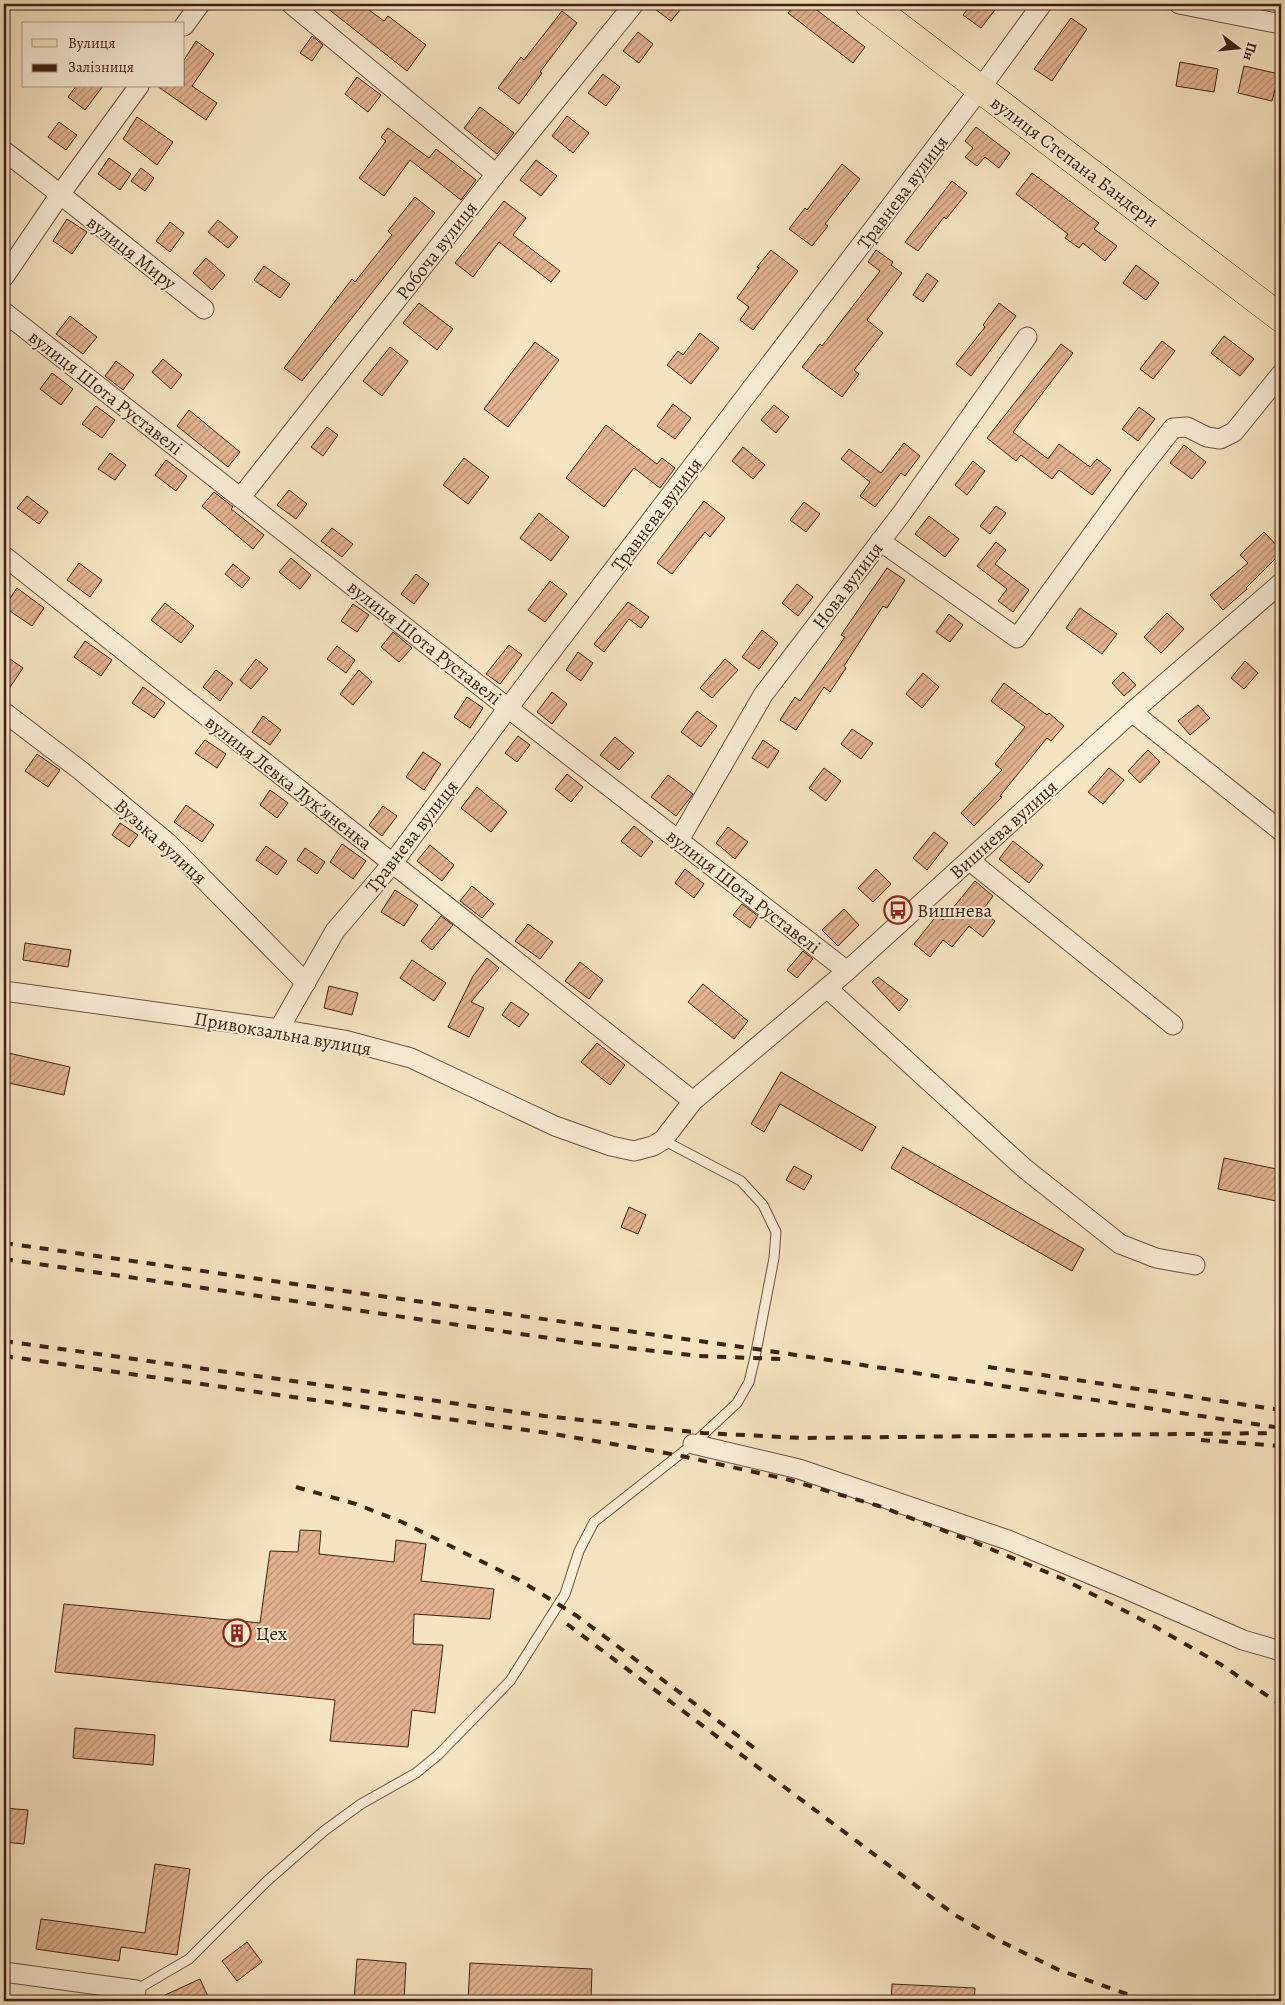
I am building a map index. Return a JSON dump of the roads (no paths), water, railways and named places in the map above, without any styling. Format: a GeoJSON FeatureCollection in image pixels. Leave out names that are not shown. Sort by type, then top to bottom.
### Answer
{"type":"FeatureCollection","features":[{"type":"Feature","properties":{"kind":"main road","name":"вулиця Степана Бандери"},"geometry":{"type":"LineString","coordinates":[[869,4],[1281,318]]}},
{"type":"Feature","properties":{"kind":"street"},"geometry":{"type":"LineString","coordinates":[[185,25],[200,4]]}},
{"type":"Feature","properties":{"kind":"street"},"geometry":{"type":"LineString","coordinates":[[292,4],[496,174]]}},
{"type":"Feature","properties":{"kind":"street","name":"Робоча вулиця"},"geometry":{"type":"LineString","coordinates":[[241,497],[496,174],[634,4]]}},
{"type":"Feature","properties":{"kind":"street","name":"Травнева вулиця"},"geometry":{"type":"LineString","coordinates":[[279,1029],[335,931],[392,864],[508,708],[980,89],[1042,4]]}},
{"type":"Feature","properties":{"kind":"street"},"geometry":{"type":"LineString","coordinates":[[1179,4],[1281,24]]}},
{"type":"Feature","properties":{"kind":"street"},"geometry":{"type":"LineString","coordinates":[[4,277],[61,193],[138,88]]}},
{"type":"Feature","properties":{"kind":"street","name":"вулиця Миру"},"geometry":{"type":"LineString","coordinates":[[4,151],[61,193],[87,217],[204,309]]}},
{"type":"Feature","properties":{"kind":"street","name":"вулиця Шота Руставелі"},"geometry":{"type":"LineString","coordinates":[[4,312],[508,708],[847,971]]}},
{"type":"Feature","properties":{"kind":"street","name":"Нова вулиця"},"geometry":{"type":"LineString","coordinates":[[679,840],[763,695],[880,541],[1027,337]]}},
{"type":"Feature","properties":{"kind":"street"},"geometry":{"type":"LineString","coordinates":[[880,541],[1017,638],[1135,476],[1173,428],[1187,428],[1207,437],[1220,440],[1234,432],[1281,374]]}},
{"type":"Feature","properties":{"kind":"street","name":"вулиця Левка Лукʼяненка"},"geometry":{"type":"LineString","coordinates":[[4,556],[693,1101]]}},
{"type":"Feature","properties":{"kind":"street","name":"Вишнева вулиця"},"geometry":{"type":"LineString","coordinates":[[663,1140],[693,1101],[847,971],[1132,712],[1281,583]]}},
{"type":"Feature","properties":{"kind":"street","name":"Вузька вулиця"},"geometry":{"type":"LineString","coordinates":[[4,712],[80,770],[168,843],[306,983]]}},
{"type":"Feature","properties":{"kind":"street"},"geometry":{"type":"LineString","coordinates":[[1132,712],[1281,831]]}},
{"type":"Feature","properties":{"kind":"street"},"geometry":{"type":"LineString","coordinates":[[969,860],[1173,1025]]}},
{"type":"Feature","properties":{"kind":"street"},"geometry":{"type":"LineString","coordinates":[[827,988],[1024,1168],[1120,1244],[1156,1258],[1195,1265]]}},
{"type":"Feature","properties":{"kind":"street","name":"Привокзальна вулиця"},"geometry":{"type":"LineString","coordinates":[[4,990],[344,1040],[411,1058],[555,1126],[611,1146],[634,1151],[653,1146],[663,1140]]}},
{"type":"Feature","properties":{"kind":"street"},"geometry":{"type":"LineString","coordinates":[[692,1444],[799,1469],[1008,1540],[1126,1588],[1243,1640],[1281,1650]]}},
{"type":"Feature","properties":{"kind":"street"},"geometry":{"type":"LineString","coordinates":[[4,1972],[135,1996]]}},
{"type":"Feature","properties":{"kind":"lane"},"geometry":{"type":"LineString","coordinates":[[135,1996],[189,1959],[267,1880],[324,1831],[361,1804],[416,1773],[462,1731],[510,1681],[565,1594],[579,1551],[594,1522],[692,1444],[737,1404],[749,1382],[771,1275],[776,1232],[763,1205],[741,1181],[663,1140]]}},
{"type":"Feature","properties":{"kind":"railway"},"geometry":{"type":"LineString","coordinates":[[4,1243],[756,1349],[1281,1428]]}},
{"type":"Feature","properties":{"kind":"railway"},"geometry":{"type":"LineString","coordinates":[[4,1259],[583,1343],[699,1356],[781,1359]]}},
{"type":"Feature","properties":{"kind":"railway"},"geometry":{"type":"LineString","coordinates":[[4,1341],[545,1416],[703,1433],[802,1438],[1280,1433]]}},
{"type":"Feature","properties":{"kind":"railway"},"geometry":{"type":"LineString","coordinates":[[4,1356],[554,1434],[677,1455],[786,1479],[879,1506],[974,1542],[1063,1579],[1154,1626],[1220,1664],[1281,1705]]}},
{"type":"Feature","properties":{"kind":"railway"},"geometry":{"type":"LineString","coordinates":[[988,1367],[1281,1410]]}},
{"type":"Feature","properties":{"kind":"railway"},"geometry":{"type":"LineString","coordinates":[[1201,1440],[1281,1446]]}},
{"type":"Feature","properties":{"kind":"railway"},"geometry":{"type":"LineString","coordinates":[[296,1487],[356,1504],[402,1522],[521,1581],[577,1616],[757,1750]]}},
{"type":"Feature","properties":{"kind":"railway"},"geometry":{"type":"LineString","coordinates":[[567,1624],[955,1915],[1002,1942],[1059,1970],[1147,2001]]}},
{"type":"Feature","properties":{"kind":"place","name":"Вишнева"},"geometry":{"type":"Point","coordinates":[898,910]}},
{"type":"Feature","properties":{"kind":"place","name":"Цех"},"geometry":{"type":"Point","coordinates":[237,1633]}}]}
